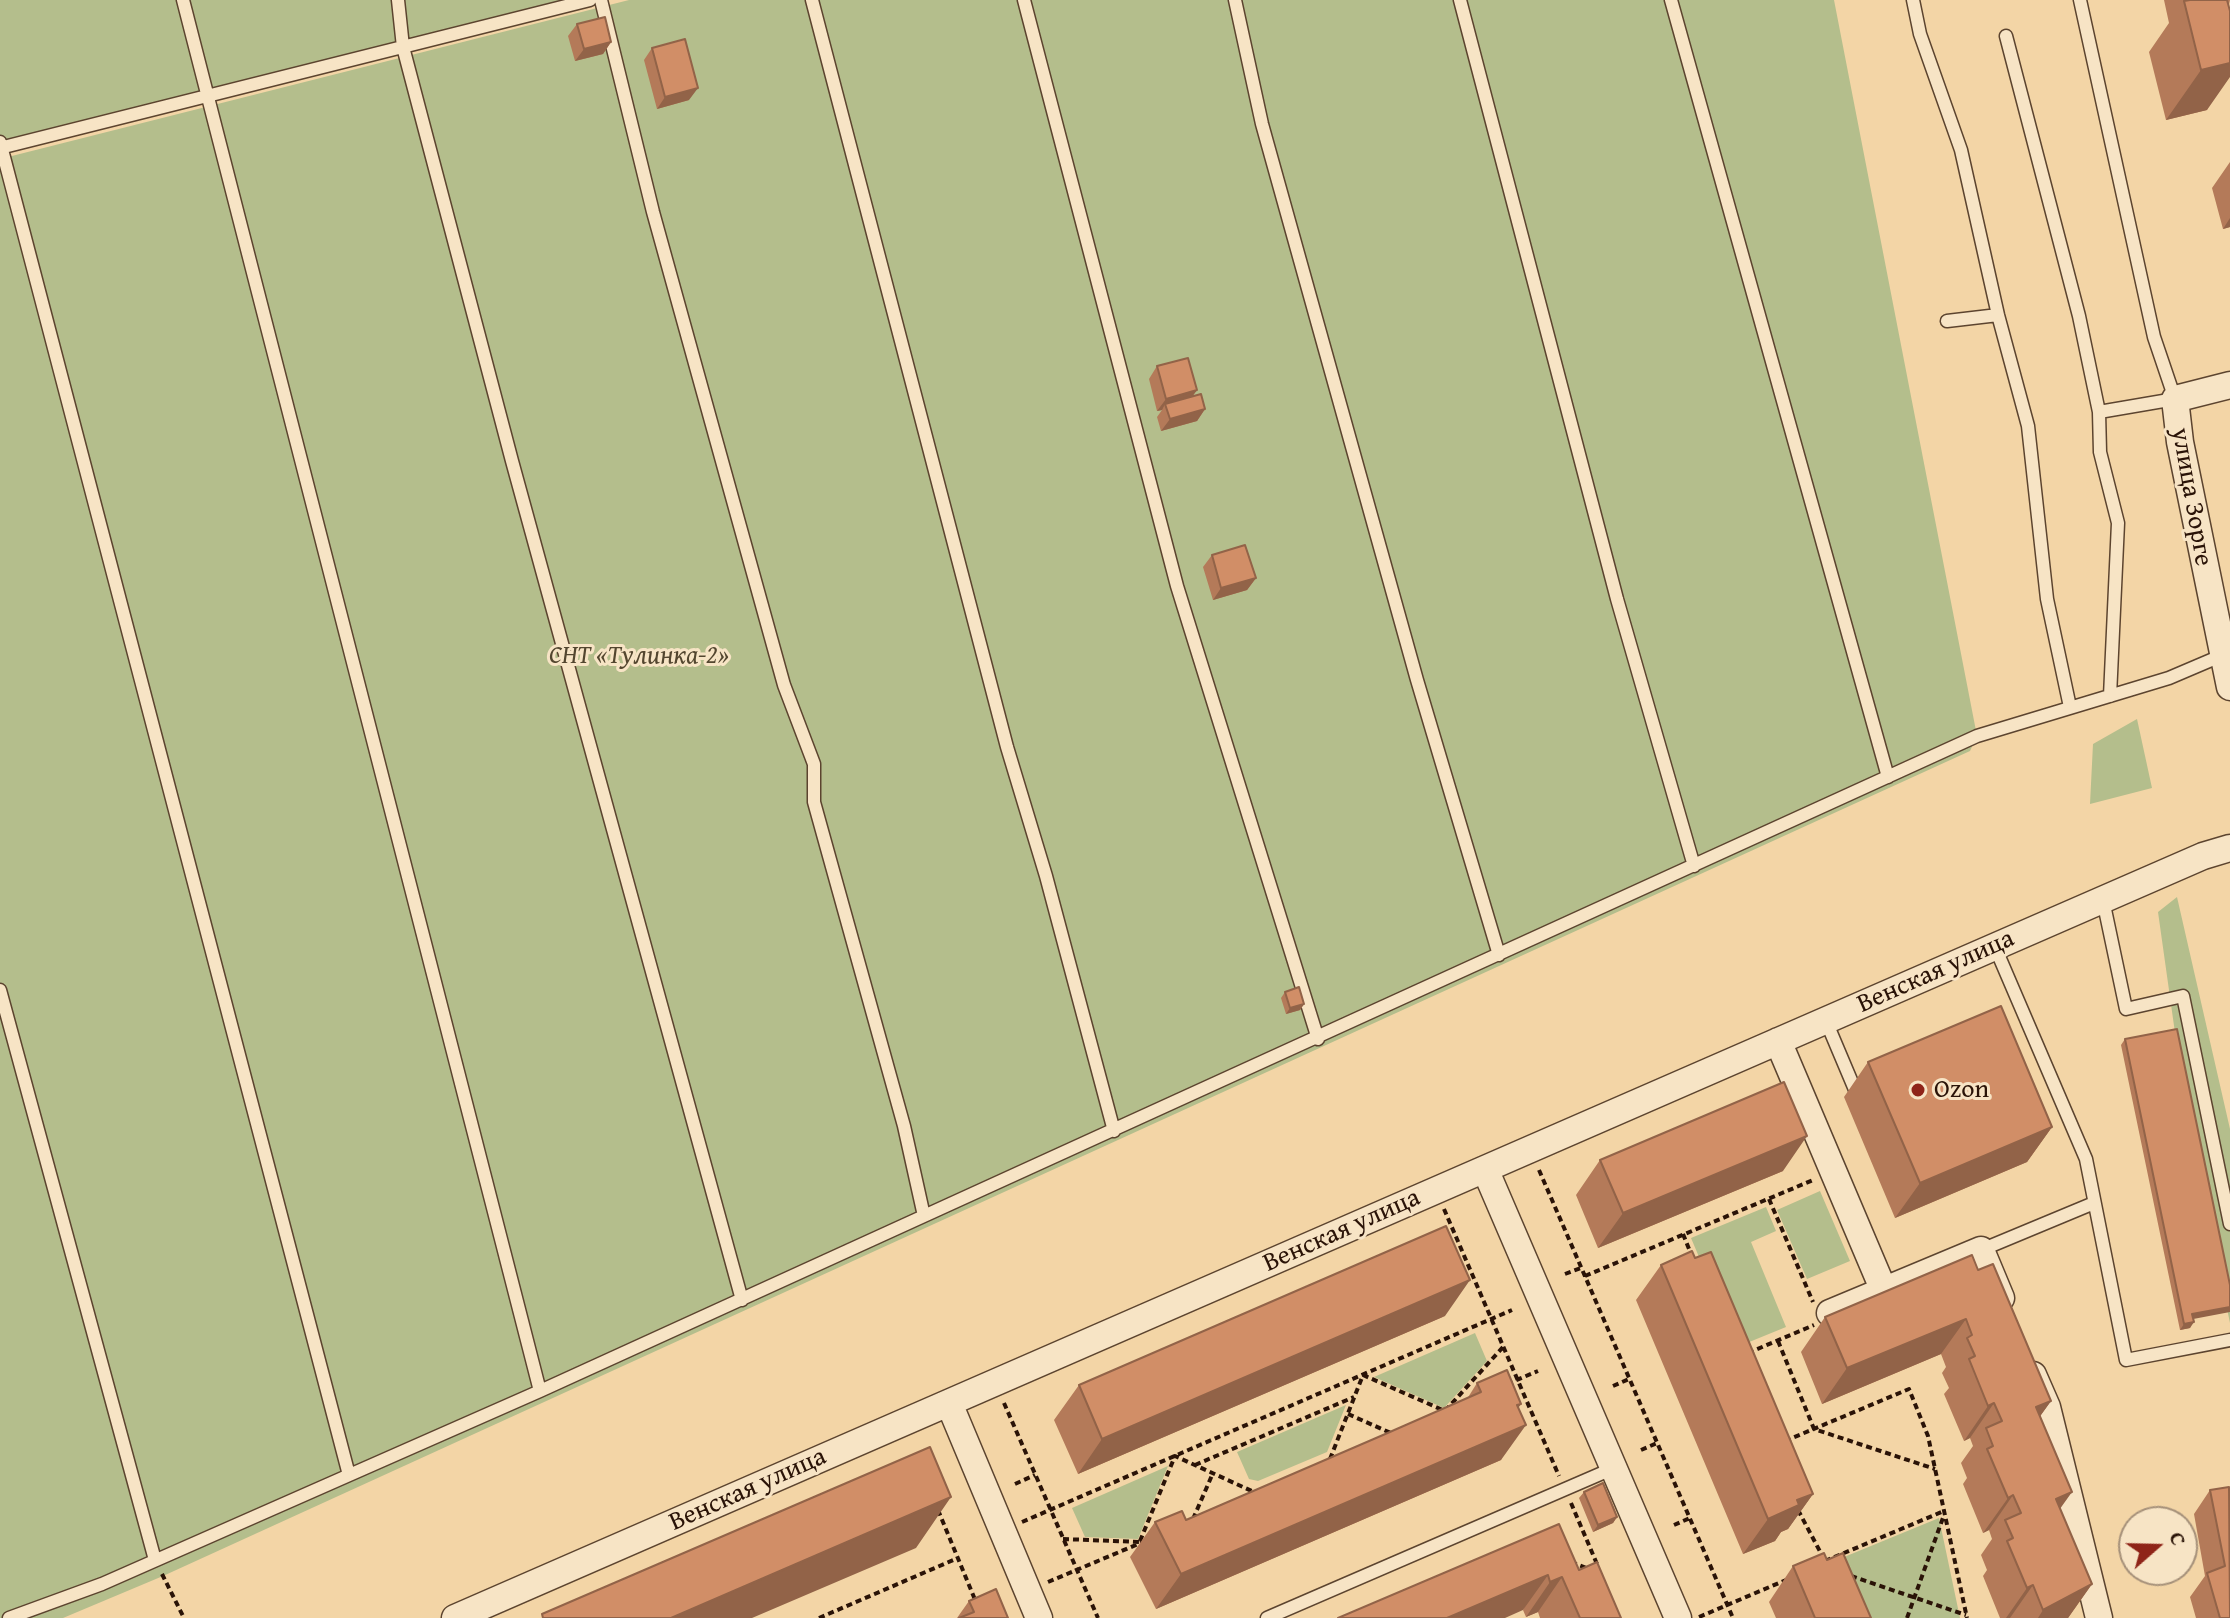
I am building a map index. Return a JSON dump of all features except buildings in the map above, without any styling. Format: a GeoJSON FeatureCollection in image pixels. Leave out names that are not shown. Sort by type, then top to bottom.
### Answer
{"type":"FeatureCollection","features":[{"type":"Feature","properties":{"kind":"street"},"geometry":{"type":"LineString","coordinates":[[2175,399],[2230,385]]}},
{"type":"Feature","properties":{"kind":"street","name":"улица Зорге"},"geometry":{"type":"LineString","coordinates":[[2175,399],[2180,442],[2230,687]]}},
{"type":"Feature","properties":{"kind":"street","name":"Венская улица"},"geometry":{"type":"LineString","coordinates":[[455,1618],[2103,900],[2230,848]]}},
{"type":"Feature","properties":{"kind":"street"},"geometry":{"type":"LineString","coordinates":[[1778,1041],[1884,1291]]}},
{"type":"Feature","properties":{"kind":"street"},"geometry":{"type":"LineString","coordinates":[[1485,1169],[1678,1618]]}},
{"type":"Feature","properties":{"kind":"street"},"geometry":{"type":"LineString","coordinates":[[1826,1318],[1981,1250],[2011,1321]]}},
{"type":"Feature","properties":{"kind":"street"},"geometry":{"type":"LineString","coordinates":[[2023,1350],[2047,1407],[2099,1618]]}},
{"type":"Feature","properties":{"kind":"street"},"geometry":{"type":"LineString","coordinates":[[949,1403],[1039,1618]]}},
{"type":"Feature","properties":{"kind":"lane"},"geometry":{"type":"LineString","coordinates":[[183,0],[540,1391]]}},
{"type":"Feature","properties":{"kind":"lane"},"geometry":{"type":"LineString","coordinates":[[398,0],[403,47],[512,461],[742,1300]]}},
{"type":"Feature","properties":{"kind":"lane"},"geometry":{"type":"LineString","coordinates":[[349,1475],[1,146],[590,0]]}},
{"type":"Feature","properties":{"kind":"lane"},"geometry":{"type":"LineString","coordinates":[[601,0],[653,212],[784,685],[814,764],[814,802],[904,1126],[924,1216]]}},
{"type":"Feature","properties":{"kind":"lane"},"geometry":{"type":"LineString","coordinates":[[812,0],[995,703],[1046,876],[1114,1131]]}},
{"type":"Feature","properties":{"kind":"lane"},"geometry":{"type":"LineString","coordinates":[[1024,0],[1177,586],[1318,1039]]}},
{"type":"Feature","properties":{"kind":"lane"},"geometry":{"type":"LineString","coordinates":[[1235,0],[1262,124],[1417,680],[1499,955]]}},
{"type":"Feature","properties":{"kind":"lane"},"geometry":{"type":"LineString","coordinates":[[1460,0],[1617,599],[1694,866]]}},
{"type":"Feature","properties":{"kind":"lane"},"geometry":{"type":"LineString","coordinates":[[1671,0],[1888,777]]}},
{"type":"Feature","properties":{"kind":"lane"},"geometry":{"type":"LineString","coordinates":[[1913,0],[1920,34],[1961,150],[1998,315],[2028,426],[2047,599],[2070,707]]}},
{"type":"Feature","properties":{"kind":"lane"},"geometry":{"type":"LineString","coordinates":[[2080,0],[2154,337],[2175,399],[2099,412]]}},
{"type":"Feature","properties":{"kind":"lane"},"geometry":{"type":"LineString","coordinates":[[2006,36],[2079,316],[2099,412],[2100,452],[2118,523],[2110,696]]}},
{"type":"Feature","properties":{"kind":"lane"},"geometry":{"type":"LineString","coordinates":[[1947,321],[1998,315]]}},
{"type":"Feature","properties":{"kind":"lane"},"geometry":{"type":"LineString","coordinates":[[9,1618],[102,1584],[540,1391],[1977,736],[2169,678],[2223,655]]}},
{"type":"Feature","properties":{"kind":"lane"},"geometry":{"type":"LineString","coordinates":[[2103,900],[2126,1009],[2183,996],[2230,1224]]}},
{"type":"Feature","properties":{"kind":"lane"},"geometry":{"type":"LineString","coordinates":[[1995,947],[2086,1159],[2126,1360],[2230,1340]]}},
{"type":"Feature","properties":{"kind":"lane"},"geometry":{"type":"LineString","coordinates":[[0,990],[155,1560]]}},
{"type":"Feature","properties":{"kind":"lane"},"geometry":{"type":"LineString","coordinates":[[1826,1021],[1856,1092]]}},
{"type":"Feature","properties":{"kind":"lane"},"geometry":{"type":"LineString","coordinates":[[1981,1250],[2094,1203]]}},
{"type":"Feature","properties":{"kind":"lane"},"geometry":{"type":"LineString","coordinates":[[1267,1618],[1614,1468]]}},
{"type":"Feature","properties":{"kind":"path"},"geometry":{"type":"LineString","coordinates":[[1529,1150],[1733,1618]]}},
{"type":"Feature","properties":{"kind":"path"},"geometry":{"type":"LineString","coordinates":[[1584,1276],[1833,1171]]}},
{"type":"Feature","properties":{"kind":"path"},"geometry":{"type":"LineString","coordinates":[[1436,1190],[1601,1573],[1561,1558]]}},
{"type":"Feature","properties":{"kind":"path"},"geometry":{"type":"LineString","coordinates":[[1735,1358],[1826,1318],[1769,1198]]}},
{"type":"Feature","properties":{"kind":"path"},"geometry":{"type":"LineString","coordinates":[[1683,1234],[1695,1262]]}},
{"type":"Feature","properties":{"kind":"path"},"geometry":{"type":"LineString","coordinates":[[1565,1274],[1581,1268]]}},
{"type":"Feature","properties":{"kind":"path"},"geometry":{"type":"LineString","coordinates":[[1002,1530],[1512,1310]]}},
{"type":"Feature","properties":{"kind":"path"},"geometry":{"type":"LineString","coordinates":[[1778,1341],[1814,1429],[1935,1469]]}},
{"type":"Feature","properties":{"kind":"path"},"geometry":{"type":"LineString","coordinates":[[1445,1411],[1503,1347]]}},
{"type":"Feature","properties":{"kind":"path"},"geometry":{"type":"LineString","coordinates":[[1503,1386],[1538,1371]]}},
{"type":"Feature","properties":{"kind":"path"},"geometry":{"type":"LineString","coordinates":[[1342,1456],[1329,1461],[1363,1375]]}},
{"type":"Feature","properties":{"kind":"path"},"geometry":{"type":"LineString","coordinates":[[1363,1375],[1445,1411]]}},
{"type":"Feature","properties":{"kind":"path"},"geometry":{"type":"LineString","coordinates":[[1613,1386],[1629,1379]]}},
{"type":"Feature","properties":{"kind":"path"},"geometry":{"type":"LineString","coordinates":[[995,1383],[1098,1618]]}},
{"type":"Feature","properties":{"kind":"path"},"geometry":{"type":"LineString","coordinates":[[1772,1446],[1909,1389],[1928,1436],[1966,1616]]}},
{"type":"Feature","properties":{"kind":"path"},"geometry":{"type":"LineString","coordinates":[[1195,1465],[1354,1397]]}},
{"type":"Feature","properties":{"kind":"path"},"geometry":{"type":"LineString","coordinates":[[1432,1417],[1460,1405]]}},
{"type":"Feature","properties":{"kind":"path"},"geometry":{"type":"LineString","coordinates":[[1348,1414],[1393,1434]]}},
{"type":"Feature","properties":{"kind":"path"},"geometry":{"type":"LineString","coordinates":[[1380,1439],[1406,1428]]}},
{"type":"Feature","properties":{"kind":"path"},"geometry":{"type":"LineString","coordinates":[[1641,1450],[1657,1443]]}},
{"type":"Feature","properties":{"kind":"path"},"geometry":{"type":"LineString","coordinates":[[1175,1456],[1256,1493],[1243,1498]]}},
{"type":"Feature","properties":{"kind":"path"},"geometry":{"type":"LineString","coordinates":[[1139,1542],[1175,1456]]}},
{"type":"Feature","properties":{"kind":"path"},"geometry":{"type":"LineString","coordinates":[[1205,1515],[1192,1520],[1213,1473]]}},
{"type":"Feature","properties":{"kind":"path"},"geometry":{"type":"LineString","coordinates":[[1015,1484],[1035,1475]]}},
{"type":"Feature","properties":{"kind":"path"},"geometry":{"type":"LineString","coordinates":[[1793,1497],[1828,1568]]}},
{"type":"Feature","properties":{"kind":"path"},"geometry":{"type":"LineString","coordinates":[[934,1500],[978,1606]]}},
{"type":"Feature","properties":{"kind":"path"},"geometry":{"type":"LineString","coordinates":[[1825,1561],[1944,1512]]}},
{"type":"Feature","properties":{"kind":"path"},"geometry":{"type":"LineString","coordinates":[[1907,1618],[1944,1512]]}},
{"type":"Feature","properties":{"kind":"path"},"geometry":{"type":"LineString","coordinates":[[1674,1525],[1690,1518]]}},
{"type":"Feature","properties":{"kind":"path"},"geometry":{"type":"LineString","coordinates":[[1028,1591],[1152,1537]]}},
{"type":"Feature","properties":{"kind":"path"},"geometry":{"type":"LineString","coordinates":[[1063,1539],[1139,1542]]}},
{"type":"Feature","properties":{"kind":"path"},"geometry":{"type":"LineString","coordinates":[[819,1618],[958,1558]]}},
{"type":"Feature","properties":{"kind":"path"},"geometry":{"type":"LineString","coordinates":[[155,1560],[184,1618]]}},
{"type":"Feature","properties":{"kind":"path"},"geometry":{"type":"LineString","coordinates":[[1842,1573],[1966,1616]]}},
{"type":"Feature","properties":{"kind":"path"},"geometry":{"type":"LineString","coordinates":[[1697,1618],[1797,1575]]}},
{"type":"Feature","properties":{"kind":"green space"},"geometry":{"type":"Polygon","coordinates":[[[0,0],[567,0],[0,145],[0,0]]]}},
{"type":"Feature","properties":{"kind":"green space","name":"СНТ «Тулинка-2»"},"geometry":{"type":"Polygon","coordinates":[[[629,0],[1834,0],[1977,736],[1970,751],[163,1576],[63,1618],[0,1618],[0,159],[629,0]]]}},
{"type":"Feature","properties":{"kind":"green space"},"geometry":{"type":"Polygon","coordinates":[[[2137,719],[2152,788],[2090,804],[2093,744],[2137,719]]]}},
{"type":"Feature","properties":{"kind":"green space"},"geometry":{"type":"Polygon","coordinates":[[[2177,897],[2230,1129],[2230,1323],[2186,1111],[2158,912],[2177,897]]]}},
{"type":"Feature","properties":{"kind":"green space"},"geometry":{"type":"Polygon","coordinates":[[[1820,1191],[1850,1261],[1807,1279],[1777,1210],[1820,1191]]]}},
{"type":"Feature","properties":{"kind":"green space"},"geometry":{"type":"Polygon","coordinates":[[[1766,1207],[1776,1231],[1751,1242],[1786,1327],[1737,1347],[1691,1238],[1766,1207]]]}},
{"type":"Feature","properties":{"kind":"green space"},"geometry":{"type":"Polygon","coordinates":[[[1475,1333],[1487,1361],[1444,1408],[1374,1377],[1475,1333]]]}},
{"type":"Feature","properties":{"kind":"green space"},"geometry":{"type":"Polygon","coordinates":[[[1346,1405],[1327,1452],[1258,1481],[1249,1479],[1237,1452],[1346,1405]]]}},
{"type":"Feature","properties":{"kind":"green space"},"geometry":{"type":"Polygon","coordinates":[[[1168,1466],[1138,1539],[1085,1537],[1072,1508],[1168,1466]]]}},
{"type":"Feature","properties":{"kind":"green space"},"geometry":{"type":"Polygon","coordinates":[[[1939,1518],[1960,1618],[1856,1618],[1832,1562],[1939,1518]]]}},
{"type":"Feature","properties":{"kind":"place","name":"Ozon"},"geometry":{"type":"Point","coordinates":[1918,1090]}}]}
